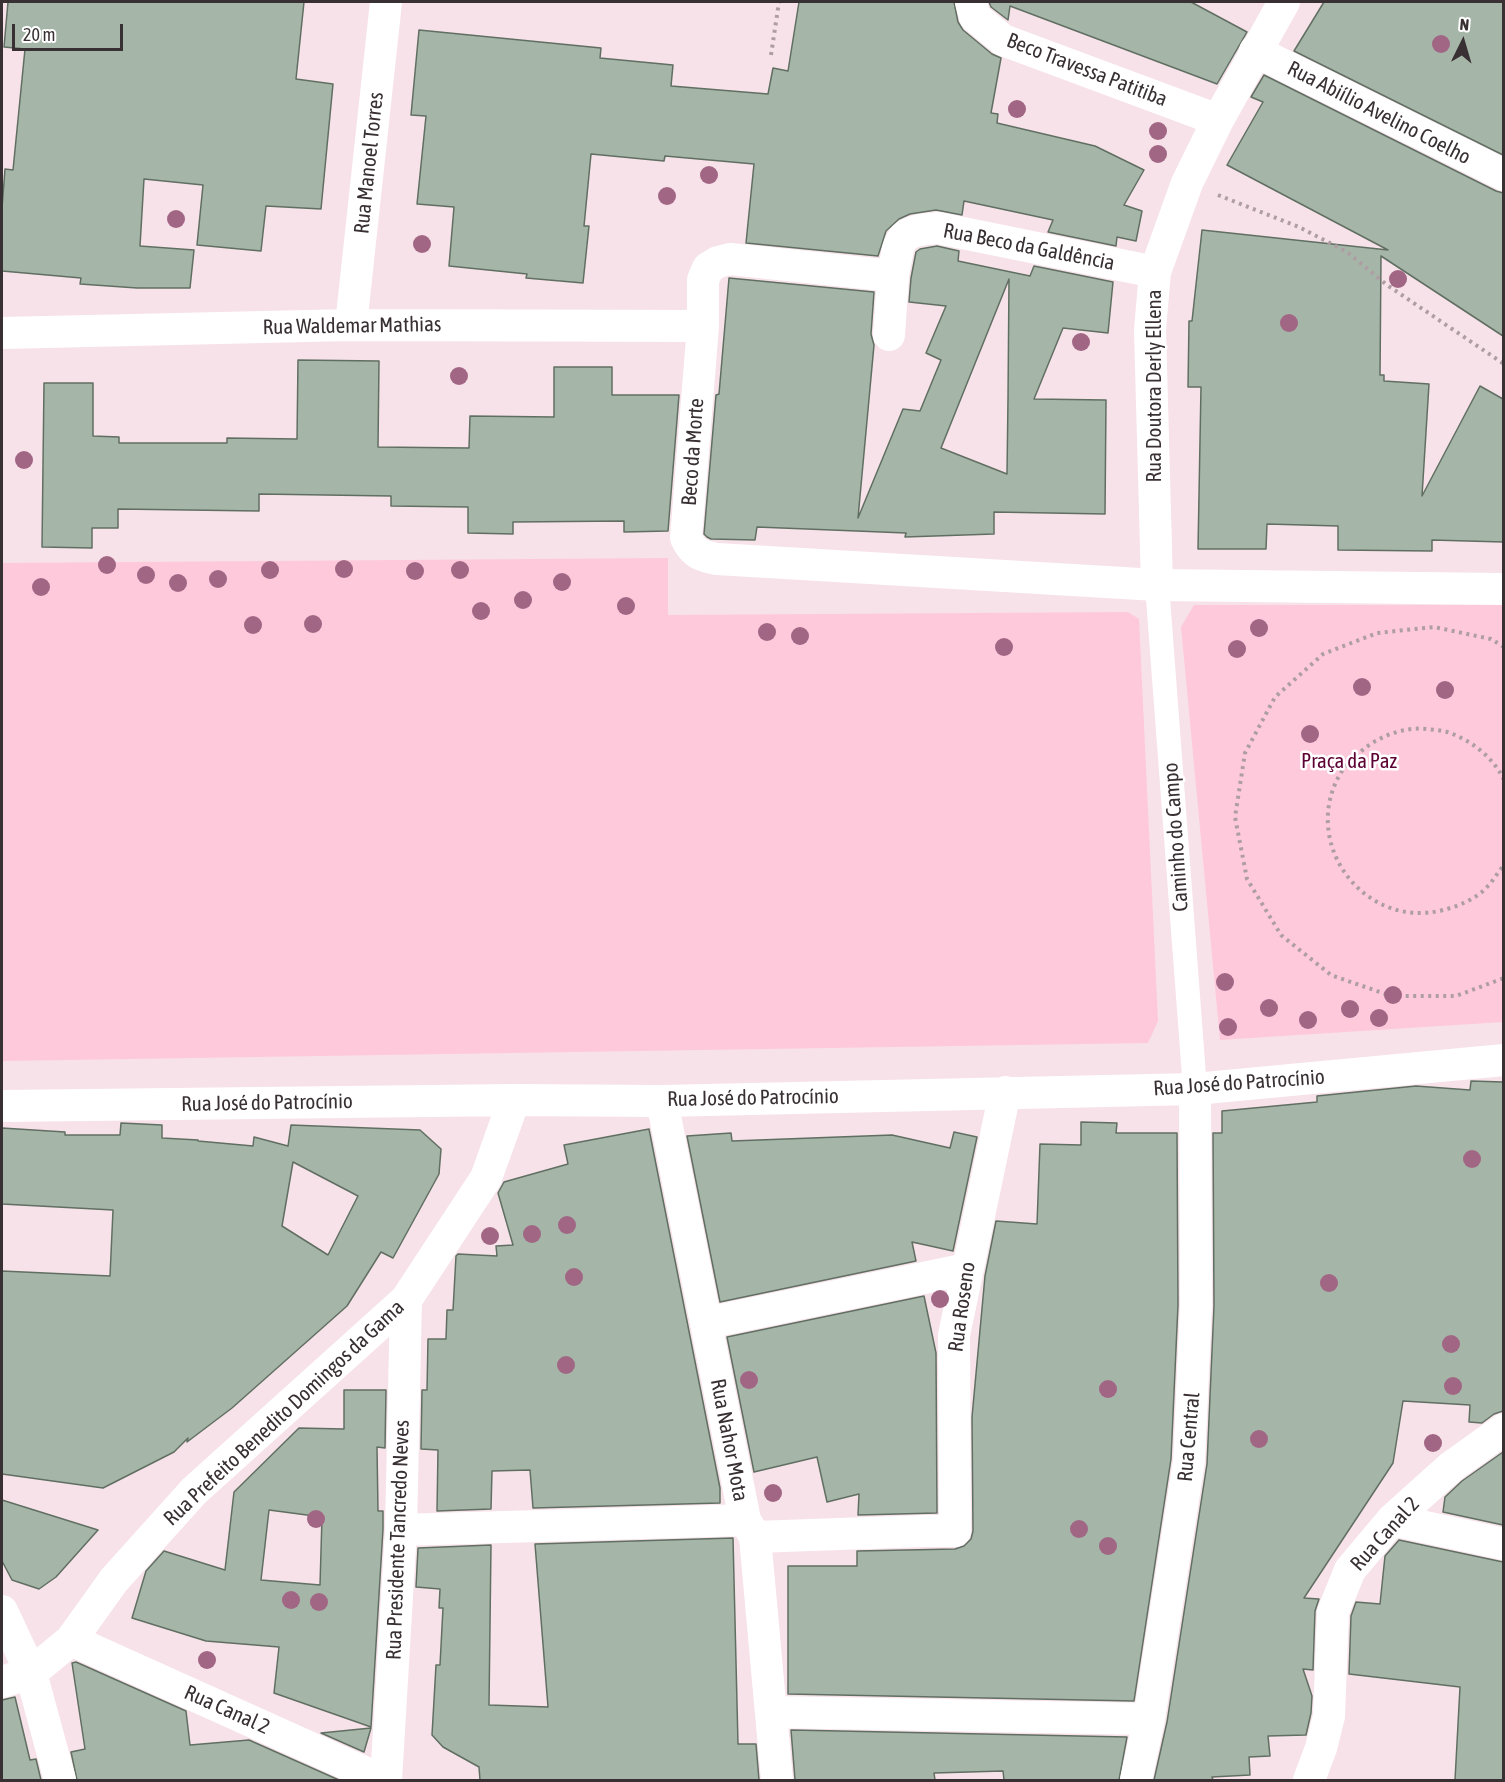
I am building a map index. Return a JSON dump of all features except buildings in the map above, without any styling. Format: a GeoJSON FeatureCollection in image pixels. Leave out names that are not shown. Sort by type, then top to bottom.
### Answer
{"type":"FeatureCollection","features":[{"type":"Feature","properties":{"kind":"street","name":"Rua Manoel Torres"},"geometry":{"type":"LineString","coordinates":[[351,325],[386,2]]}},
{"type":"Feature","properties":{"kind":"street","name":"Beco Travessa Patitiba"},"geometry":{"type":"LineString","coordinates":[[971,2],[975,17],[1003,39],[1218,120]]}},
{"type":"Feature","properties":{"kind":"street","name":"Rua Doutora Derly Ellena"},"geometry":{"type":"LineString","coordinates":[[1157,585],[1150,330],[1155,272],[1187,183],[1218,120],[1284,2]]}},
{"type":"Feature","properties":{"kind":"street","name":"Rua Abiílio Avelino Coelho"},"geometry":{"type":"LineString","coordinates":[[1255,51],[1503,175]]}},
{"type":"Feature","properties":{"kind":"street","name":"Rua Beco da Galdência"},"geometry":{"type":"LineString","coordinates":[[889,335],[893,276],[900,240],[907,233],[919,229],[938,228],[1155,272]]}},
{"type":"Feature","properties":{"kind":"street"},"geometry":{"type":"LineString","coordinates":[[703,326],[703,280],[708,268],[718,262],[730,259],[893,276]]}},
{"type":"Feature","properties":{"kind":"street","name":"Rua Waldemar Mathias"},"geometry":{"type":"LineString","coordinates":[[2,333],[351,325],[703,326]]}},
{"type":"Feature","properties":{"kind":"street","name":"Beco da Morte"},"geometry":{"type":"LineString","coordinates":[[703,326],[687,538],[692,550],[702,556],[717,559],[1157,585]]}},
{"type":"Feature","properties":{"kind":"street"},"geometry":{"type":"LineString","coordinates":[[1157,585],[1503,589]]}},
{"type":"Feature","properties":{"kind":"street","name":"Caminho do Campo"},"geometry":{"type":"LineString","coordinates":[[1157,585],[1195,1089]]}},
{"type":"Feature","properties":{"kind":"street","name":"Rua José do Patrocínio"},"geometry":{"type":"LineString","coordinates":[[2,1106],[514,1100],[662,1101],[1195,1089],[1503,1060]]}},
{"type":"Feature","properties":{"kind":"street","name":"Rua Central"},"geometry":{"type":"LineString","coordinates":[[1136,1780],[1149,1719],[1189,1461],[1196,1305],[1195,1089]]}},
{"type":"Feature","properties":{"kind":"street","name":"Rua Roseno"},"geometry":{"type":"LineString","coordinates":[[750,1528],[955,1531],[954,1335],[1005,1092]]}},
{"type":"Feature","properties":{"kind":"street","name":"Rua Prefeito Benedito Domingos da Gama"},"geometry":{"type":"LineString","coordinates":[[2,1682],[31,1673],[71,1640],[114,1580],[194,1491],[406,1300],[486,1178],[514,1100]]}},
{"type":"Feature","properties":{"kind":"street","name":"Rua Nahor Mota"},"geometry":{"type":"LineString","coordinates":[[662,1101],[750,1528],[772,1712],[777,1780]]}},
{"type":"Feature","properties":{"kind":"street"},"geometry":{"type":"LineString","coordinates":[[706,1323],[967,1269]]}},
{"type":"Feature","properties":{"kind":"street","name":"Rua Presidente Tancredo Neves"},"geometry":{"type":"LineString","coordinates":[[384,1780],[401,1530],[406,1300]]}},
{"type":"Feature","properties":{"kind":"street","name":"Rua Canal 2"},"geometry":{"type":"LineString","coordinates":[[1309,1780],[1321,1748],[1329,1716],[1333,1612],[1350,1570],[1392,1520],[1451,1467],[1503,1429]]}},
{"type":"Feature","properties":{"kind":"street"},"geometry":{"type":"LineString","coordinates":[[1392,1520],[1503,1544]]}},
{"type":"Feature","properties":{"kind":"street"},"geometry":{"type":"LineString","coordinates":[[401,1530],[750,1528]]}},
{"type":"Feature","properties":{"kind":"street"},"geometry":{"type":"LineString","coordinates":[[2,1611],[31,1673],[60,1780]]}},
{"type":"Feature","properties":{"kind":"street","name":"Rua Canal 2"},"geometry":{"type":"LineString","coordinates":[[71,1640],[384,1780]]}},
{"type":"Feature","properties":{"kind":"street"},"geometry":{"type":"LineString","coordinates":[[772,1712],[1149,1719]]}},
{"type":"Feature","properties":{"kind":"path"},"geometry":{"type":"LineString","coordinates":[[771,55],[779,2]]}},
{"type":"Feature","properties":{"kind":"path"},"geometry":{"type":"LineString","coordinates":[[1187,183],[1299,227],[1347,252],[1386,285],[1503,364]]}},
{"type":"Feature","properties":{"kind":"path"},"geometry":{"type":"LineString","coordinates":[[1503,647],[1491,639],[1434,627],[1377,633],[1323,654],[1275,697],[1270,706],[1245,753],[1235,817],[1247,879],[1281,935],[1331,975],[1391,996],[1456,996],[1503,978]]}},
{"type":"Feature","properties":{"kind":"path"},"geometry":{"type":"LineString","coordinates":[[1503,780],[1500,771],[1478,747],[1449,733],[1420,728],[1391,734],[1365,747],[1344,768],[1332,795],[1328,824],[1333,853],[1348,879],[1370,899],[1397,911],[1429,914],[1460,906],[1486,888],[1503,865]]}},
{"type":"Feature","properties":{"kind":"green space"},"geometry":{"type":"Polygon","coordinates":[[[668,558],[668,615],[1128,612],[1139,619],[1158,1021],[1148,1043],[2,1061],[2,563],[668,558]]]}},
{"type":"Feature","properties":{"kind":"green space","name":"Praça da Paz"},"geometry":{"type":"Polygon","coordinates":[[[1194,605],[1503,605],[1503,1022],[1220,1040],[1181,627],[1194,605]]]}}]}
